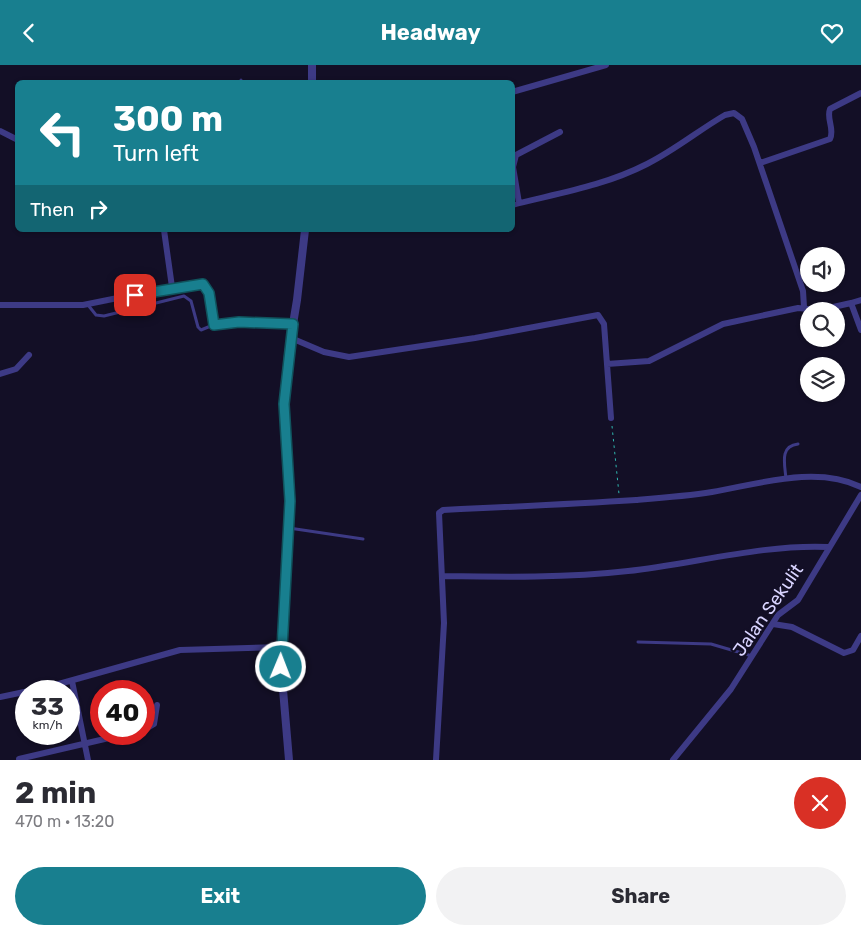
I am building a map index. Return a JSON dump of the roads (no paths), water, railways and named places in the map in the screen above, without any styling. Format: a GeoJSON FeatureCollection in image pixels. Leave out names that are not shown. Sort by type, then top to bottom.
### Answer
{"type":"FeatureCollection","features":[{"type":"Feature","properties":{"kind":"street"},"geometry":{"type":"LineString","coordinates":[[312,65],[312,80]]}},
{"type":"Feature","properties":{"kind":"street"},"geometry":{"type":"LineString","coordinates":[[515,91],[606,65]]}},
{"type":"Feature","properties":{"kind":"street"},"geometry":{"type":"LineString","coordinates":[[760,163],[830,139],[832,132],[828,116],[830,109],[861,93]]}},
{"type":"Feature","properties":{"kind":"street"},"geometry":{"type":"LineString","coordinates":[[516,204],[597,185],[621,176],[657,159],[730,113],[742,119],[760,163],[803,291],[804,302]]}},
{"type":"Feature","properties":{"kind":"street"},"geometry":{"type":"LineString","coordinates":[[0,131],[15,138]]}},
{"type":"Feature","properties":{"kind":"street"},"geometry":{"type":"LineString","coordinates":[[515,159],[516,155],[560,132]]}},
{"type":"Feature","properties":{"kind":"street"},"geometry":{"type":"LineString","coordinates":[[164,232],[172,287]]}},
{"type":"Feature","properties":{"kind":"street"},"geometry":{"type":"LineString","coordinates":[[289,760],[282,686],[281,647],[290,490],[284,404],[305,232]]}},
{"type":"Feature","properties":{"kind":"street"},"geometry":{"type":"LineString","coordinates":[[0,305],[62,306],[87,304],[197,283],[206,285],[214,325],[239,322],[293,324]]}},
{"type":"Feature","properties":{"kind":"street"},"geometry":{"type":"LineString","coordinates":[[845,304],[861,299]]}},
{"type":"Feature","properties":{"kind":"street"},"geometry":{"type":"LineString","coordinates":[[851,303],[861,330]]}},
{"type":"Feature","properties":{"kind":"street"},"geometry":{"type":"LineString","coordinates":[[607,364],[649,361],[723,324],[800,308]]}},
{"type":"Feature","properties":{"kind":"street"},"geometry":{"type":"LineString","coordinates":[[291,338],[324,352],[349,357],[475,338],[598,315],[604,324],[611,417]]}},
{"type":"Feature","properties":{"kind":"street"},"geometry":{"type":"LineString","coordinates":[[0,374],[16,369],[29,355]]}},
{"type":"Feature","properties":{"kind":"street"},"geometry":{"type":"LineString","coordinates":[[436,760],[443,651],[439,513],[443,510],[620,500],[709,492],[786,479],[831,478],[847,481],[861,487]]}},
{"type":"Feature","properties":{"kind":"street","name":"Jalan Sekulit"},"geometry":{"type":"LineString","coordinates":[[673,760],[732,689],[773,624],[784,610],[798,600],[828,547],[861,495]]}},
{"type":"Feature","properties":{"kind":"street"},"geometry":{"type":"LineString","coordinates":[[442,576],[503,577],[610,573],[784,548],[828,547]]}},
{"type":"Feature","properties":{"kind":"street"},"geometry":{"type":"LineString","coordinates":[[773,624],[792,627],[844,653],[853,650],[861,636]]}},
{"type":"Feature","properties":{"kind":"street"},"geometry":{"type":"LineString","coordinates":[[76,680],[187,649],[281,647]]}},
{"type":"Feature","properties":{"kind":"street"},"geometry":{"type":"LineString","coordinates":[[0,697],[15,694]]}},
{"type":"Feature","properties":{"kind":"street"},"geometry":{"type":"LineString","coordinates":[[155,719],[158,705]]}},
{"type":"Feature","properties":{"kind":"street"},"geometry":{"type":"LineString","coordinates":[[80,722],[88,760]]}},
{"type":"Feature","properties":{"kind":"street"},"geometry":{"type":"LineString","coordinates":[[20,759],[90,742]]}},
{"type":"Feature","properties":{"kind":"lane"},"geometry":{"type":"LineString","coordinates":[[87,304],[96,315],[104,316],[184,296],[191,301],[198,327],[201,330],[214,325]]}},
{"type":"Feature","properties":{"kind":"lane"},"geometry":{"type":"LineString","coordinates":[[786,479],[784,455],[789,447],[798,444]]}},
{"type":"Feature","properties":{"kind":"lane"},"geometry":{"type":"LineString","coordinates":[[289,528],[363,539]]}},
{"type":"Feature","properties":{"kind":"lane"},"geometry":{"type":"LineString","coordinates":[[638,642],[711,645],[753,656]]}}]}
